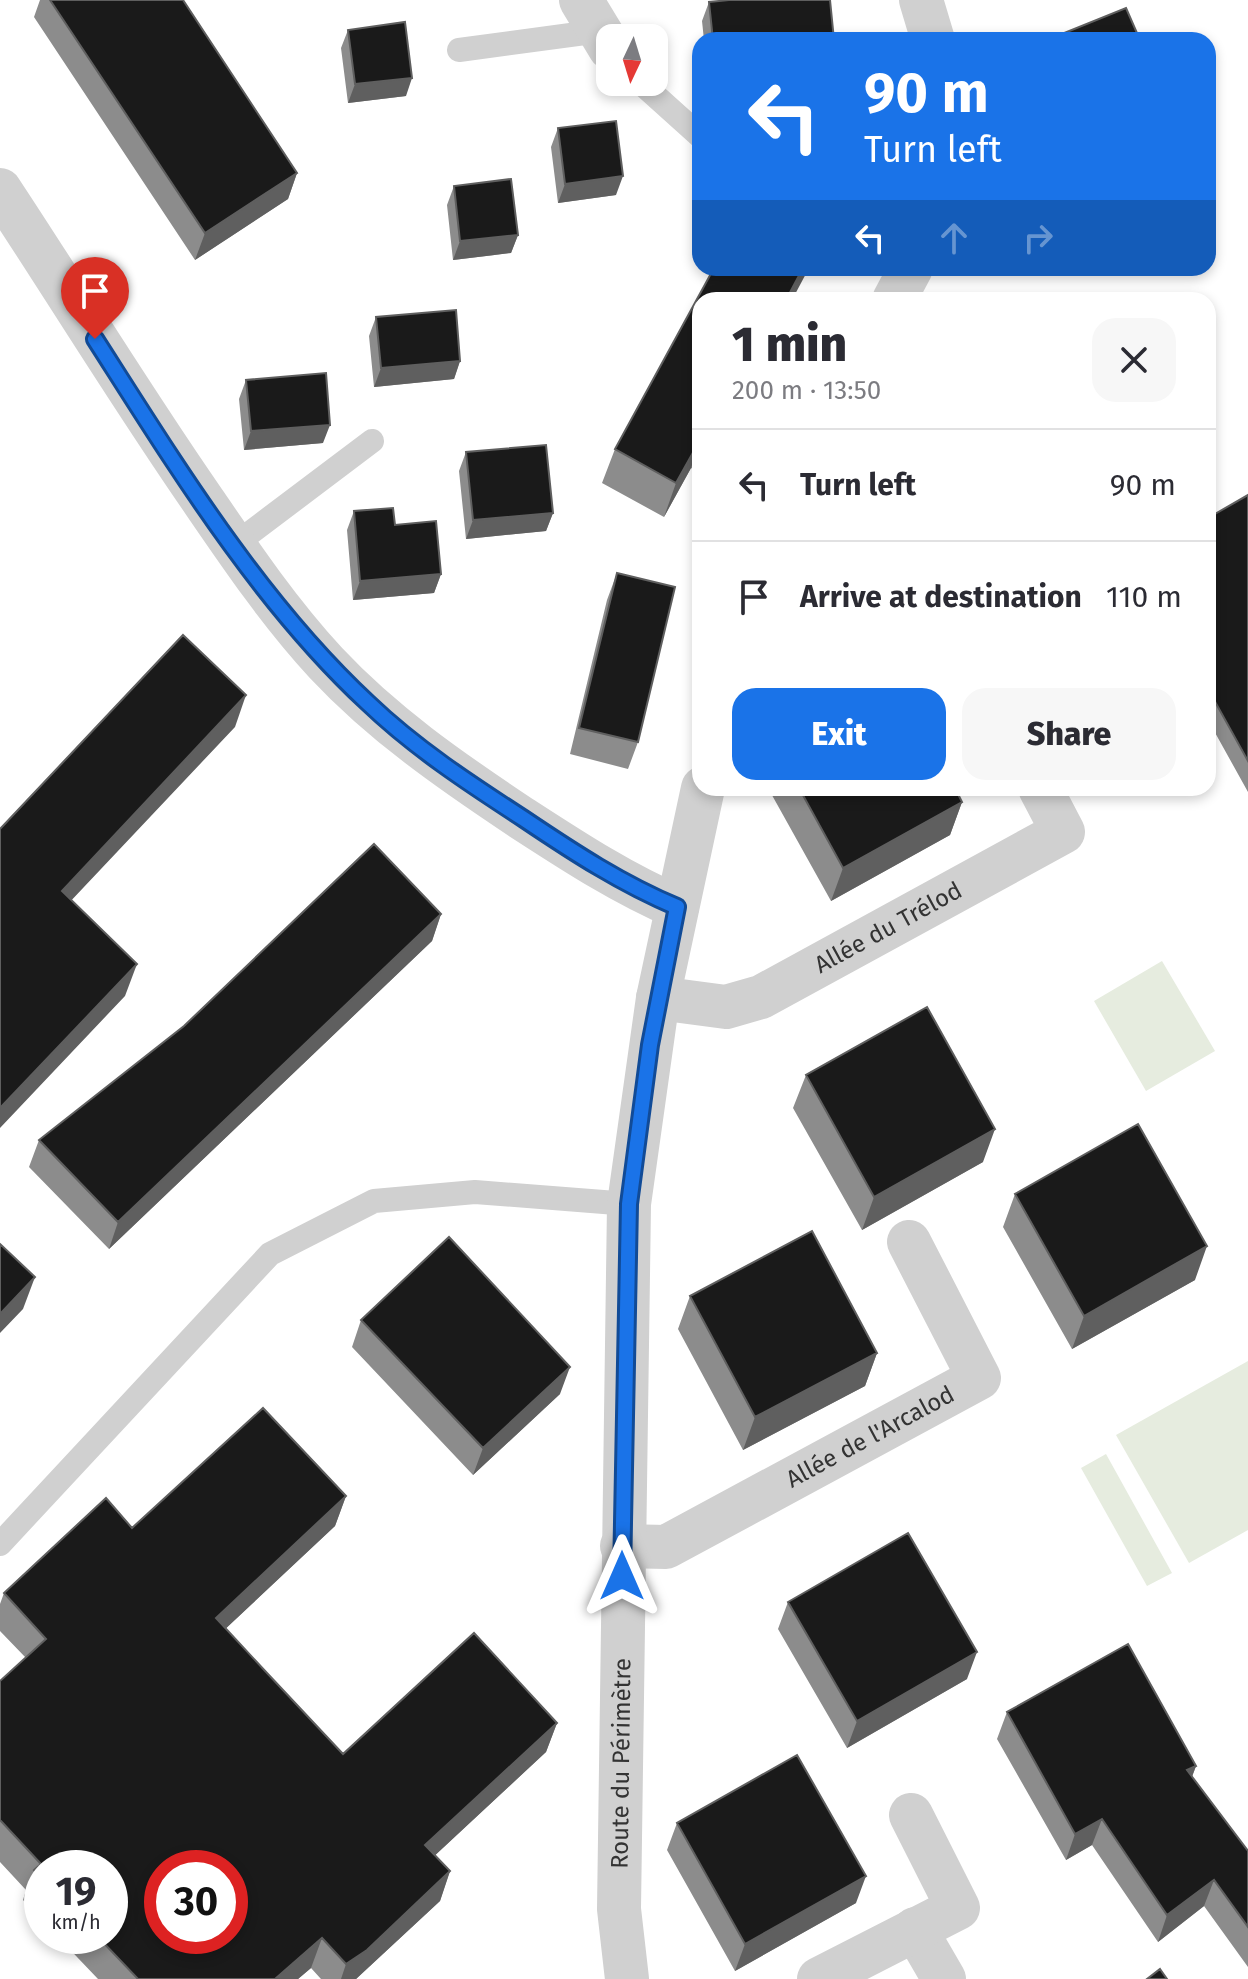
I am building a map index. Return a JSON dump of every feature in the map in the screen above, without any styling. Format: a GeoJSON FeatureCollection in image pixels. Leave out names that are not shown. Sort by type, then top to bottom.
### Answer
{"type":"FeatureCollection","features":[{"type":"Feature","properties":{"kind":"street"},"geometry":{"type":"LineString","coordinates":[[921,0],[931,32]]}},
{"type":"Feature","properties":{"kind":"street"},"geometry":{"type":"LineString","coordinates":[[0,190],[138,406],[291,623],[394,727],[579,856],[677,907]]}},
{"type":"Feature","properties":{"kind":"street","name":"Route du Périmètre"},"geometry":{"type":"LineString","coordinates":[[627,1979],[619,1909],[629,1204],[658,998],[701,796]]}},
{"type":"Feature","properties":{"kind":"street","name":"Allée du Trélod"},"geometry":{"type":"LineString","coordinates":[[658,998],[726,1007],[761,997],[1063,832],[1044,796]]}},
{"type":"Feature","properties":{"kind":"street","name":"Allée de l'Arcalod"},"geometry":{"type":"LineString","coordinates":[[622,1546],[666,1547],[979,1378],[909,1242]]}},
{"type":"Feature","properties":{"kind":"street"},"geometry":{"type":"LineString","coordinates":[[819,1979],[958,1908],[911,1815]]}},
{"type":"Feature","properties":{"kind":"street"},"geometry":{"type":"LineString","coordinates":[[915,1929],[944,1979]]}},
{"type":"Feature","properties":{"kind":"lane"},"geometry":{"type":"LineString","coordinates":[[459,50],[596,26]]}},
{"type":"Feature","properties":{"kind":"lane"},"geometry":{"type":"LineString","coordinates":[[656,96],[692,129]]}},
{"type":"Feature","properties":{"kind":"lane"},"geometry":{"type":"LineString","coordinates":[[234,545],[372,441]]}},
{"type":"Feature","properties":{"kind":"lane"},"geometry":{"type":"LineString","coordinates":[[0,1544],[270,1254],[374,1201],[475,1192],[629,1204]]}},
{"type":"Feature","properties":{"kind":"shaded area"},"geometry":{"type":"Polygon","coordinates":[[[1162,961],[1215,1051],[1146,1091],[1094,1001],[1162,961]]]}},
{"type":"Feature","properties":{"kind":"shaded area"},"geometry":{"type":"Polygon","coordinates":[[[1248,1361],[1248,1530],[1189,1563],[1116,1435],[1248,1361]]]}},
{"type":"Feature","properties":{"kind":"shaded area"},"geometry":{"type":"Polygon","coordinates":[[[1106,1454],[1172,1573],[1147,1586],[1081,1468],[1106,1454]]]}},
{"type":"Feature","properties":{"kind":"building"},"geometry":{"type":"Polygon","coordinates":[[[50,0],[183,0],[297,173],[205,233],[50,0]]]}},
{"type":"Feature","properties":{"kind":"building"},"geometry":{"type":"Polygon","coordinates":[[[830,0],[833,32],[712,32],[709,2],[830,0]]]}},
{"type":"Feature","properties":{"kind":"building"},"geometry":{"type":"Polygon","coordinates":[[[1126,8],[1136,32],[1067,32],[1126,8]]]}},
{"type":"Feature","properties":{"kind":"building"},"geometry":{"type":"Polygon","coordinates":[[[405,22],[412,78],[355,84],[348,30],[405,22]]]}},
{"type":"Feature","properties":{"kind":"building"},"geometry":{"type":"Polygon","coordinates":[[[616,121],[623,176],[565,184],[558,128],[616,121]]]}},
{"type":"Feature","properties":{"kind":"building"},"geometry":{"type":"Polygon","coordinates":[[[511,179],[518,235],[460,241],[454,186],[511,179]]]}},
{"type":"Feature","properties":{"kind":"building"},"geometry":{"type":"Polygon","coordinates":[[[710,276],[799,276],[790,292],[701,292],[710,276]]]}},
{"type":"Feature","properties":{"kind":"building"},"geometry":{"type":"Polygon","coordinates":[[[692,308],[692,454],[676,483],[615,449],[692,308]]]}},
{"type":"Feature","properties":{"kind":"building"},"geometry":{"type":"Polygon","coordinates":[[[456,310],[460,361],[381,368],[376,317],[456,310]]]}},
{"type":"Feature","properties":{"kind":"building"},"geometry":{"type":"Polygon","coordinates":[[[326,373],[330,425],[251,431],[246,380],[326,373]]]}},
{"type":"Feature","properties":{"kind":"building"},"geometry":{"type":"Polygon","coordinates":[[[546,445],[553,513],[473,520],[466,452],[546,445]]]}},
{"type":"Feature","properties":{"kind":"building"},"geometry":{"type":"Polygon","coordinates":[[[1248,495],[1248,761],[1216,703],[1216,513],[1248,495]]]}},
{"type":"Feature","properties":{"kind":"building"},"geometry":{"type":"Polygon","coordinates":[[[393,508],[395,525],[436,521],[441,574],[360,581],[354,511],[393,508]]]}},
{"type":"Feature","properties":{"kind":"building"},"geometry":{"type":"Polygon","coordinates":[[[617,573],[675,587],[638,742],[579,728],[617,573]]]}},
{"type":"Feature","properties":{"kind":"building"},"geometry":{"type":"Polygon","coordinates":[[[183,635],[246,695],[62,891],[137,964],[0,1108],[0,829],[183,635]]]}},
{"type":"Feature","properties":{"kind":"building"},"geometry":{"type":"Polygon","coordinates":[[[803,796],[959,796],[962,802],[843,868],[803,796]]]}},
{"type":"Feature","properties":{"kind":"building"},"geometry":{"type":"Polygon","coordinates":[[[374,844],[441,914],[118,1222],[39,1140],[184,1026],[374,844]]]}},
{"type":"Feature","properties":{"kind":"building"},"geometry":{"type":"Polygon","coordinates":[[[927,1007],[995,1129],[874,1197],[806,1075],[927,1007]]]}},
{"type":"Feature","properties":{"kind":"building"},"geometry":{"type":"Polygon","coordinates":[[[1138,1124],[1207,1246],[1084,1316],[1015,1194],[1138,1124]]]}},
{"type":"Feature","properties":{"kind":"building"},"geometry":{"type":"Polygon","coordinates":[[[812,1231],[877,1353],[755,1417],[690,1296],[812,1231]]]}},
{"type":"Feature","properties":{"kind":"building"},"geometry":{"type":"Polygon","coordinates":[[[449,1237],[570,1367],[483,1448],[361,1320],[449,1237]]]}},
{"type":"Feature","properties":{"kind":"building"},"geometry":{"type":"Polygon","coordinates":[[[0,1244],[35,1277],[0,1314],[0,1244]]]}},
{"type":"Feature","properties":{"kind":"building"},"geometry":{"type":"Polygon","coordinates":[[[263,1408],[346,1496],[216,1618],[267,1673],[343,1754],[474,1633],[557,1723],[425,1845],[450,1871],[367,1950],[346,1964],[322,1938],[275,1979],[138,1979],[114,1954],[128,1954],[128,1850],[28,1850],[0,1820],[0,1681],[46,1639],[4,1593],[106,1498],[132,1528],[263,1408]]]}},
{"type":"Feature","properties":{"kind":"building"},"geometry":{"type":"Polygon","coordinates":[[[908,1533],[977,1652],[857,1721],[788,1602],[908,1533]]]}},
{"type":"Feature","properties":{"kind":"building"},"geometry":{"type":"Polygon","coordinates":[[[1128,1644],[1196,1766],[1187,1770],[1248,1851],[1248,1927],[1214,1880],[1167,1915],[1102,1819],[1075,1834],[1007,1712],[1128,1644]]]}},
{"type":"Feature","properties":{"kind":"building"},"geometry":{"type":"Polygon","coordinates":[[[797,1755],[866,1876],[745,1944],[677,1823],[797,1755]]]}},
{"type":"Feature","properties":{"kind":"building"},"geometry":{"type":"Polygon","coordinates":[[[1160,1969],[1167,1979],[1147,1979],[1160,1969]]]}},
{"type":"Feature","properties":{"kind":"route"},"geometry":{"type":"LineString","coordinates":[[95,339],[264,588],[291,623],[366,702],[427,752],[579,856],[677,907],[650,1045],[629,1204],[622,1576]]}}]}
